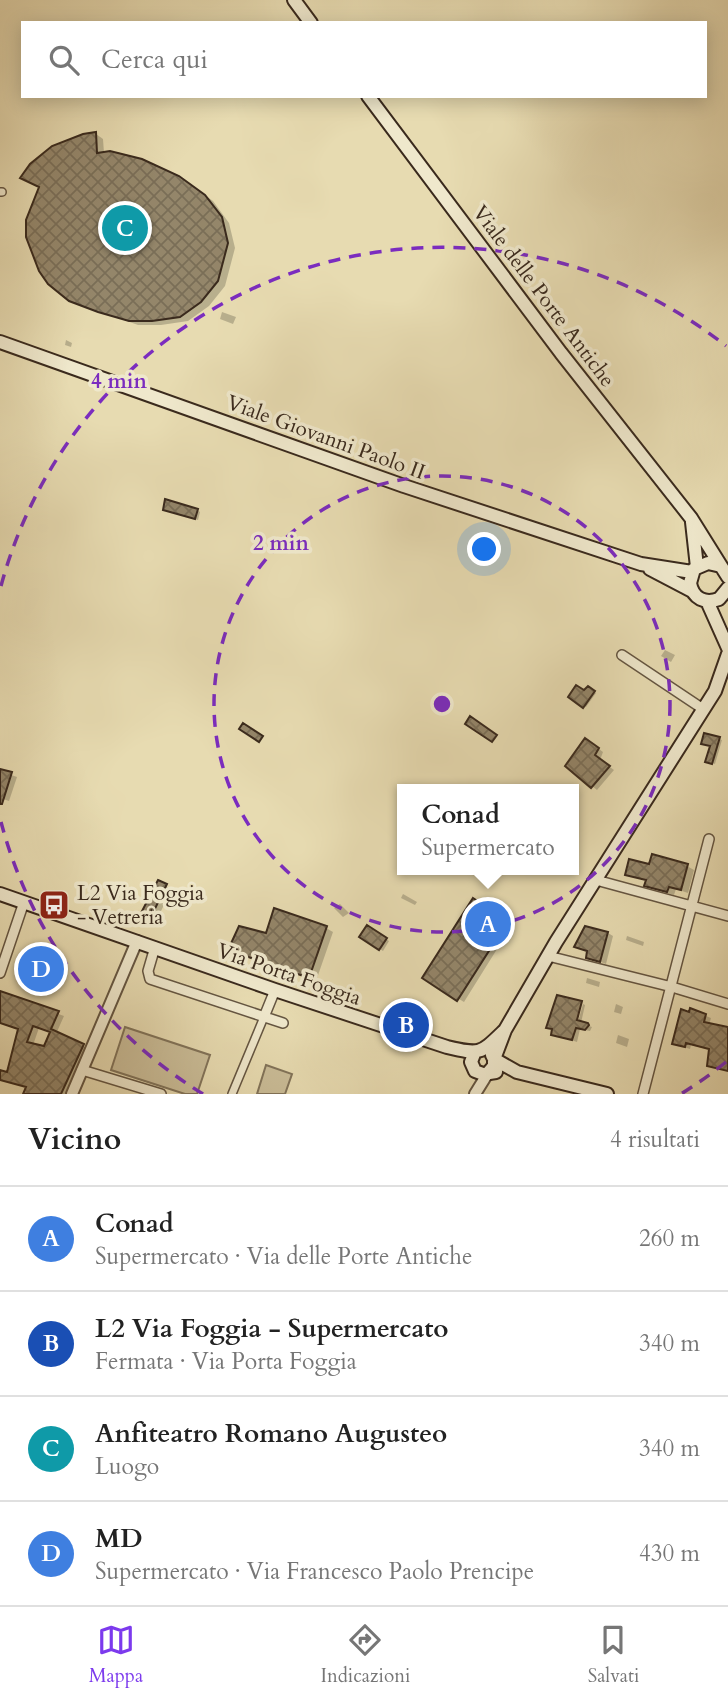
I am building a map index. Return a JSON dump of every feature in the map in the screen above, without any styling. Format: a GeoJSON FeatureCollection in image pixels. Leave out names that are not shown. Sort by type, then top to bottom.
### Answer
{"type":"FeatureCollection","features":[{"type":"Feature","properties":{"kind":"main road"},"geometry":{"type":"LineString","coordinates":[[294,0],[310,21]]}},
{"type":"Feature","properties":{"kind":"main road","name":"Viale delle Porte Antiche"},"geometry":{"type":"LineString","coordinates":[[370,98],[561,353],[691,518],[724,571]]}},
{"type":"Feature","properties":{"kind":"main road","name":"Viale Giovanni Paolo II"},"geometry":{"type":"LineString","coordinates":[[0,342],[404,486],[641,564]]}},
{"type":"Feature","properties":{"kind":"main road"},"geometry":{"type":"LineString","coordinates":[[691,518],[695,569],[690,583],[692,591],[697,598],[706,601],[719,599],[728,592]]}},
{"type":"Feature","properties":{"kind":"main road"},"geometry":{"type":"LineString","coordinates":[[641,564],[695,569],[708,562],[724,571]]}},
{"type":"Feature","properties":{"kind":"main road"},"geometry":{"type":"LineString","coordinates":[[641,564],[692,591]]}},
{"type":"Feature","properties":{"kind":"main road"},"geometry":{"type":"LineString","coordinates":[[706,601],[728,648]]}},
{"type":"Feature","properties":{"kind":"main road"},"geometry":{"type":"LineString","coordinates":[[488,1073],[494,1066],[505,1030],[548,956],[715,691],[728,654]]}},
{"type":"Feature","properties":{"kind":"main road","name":"Via Porta Foggia"},"geometry":{"type":"LineString","coordinates":[[0,894],[447,1048],[475,1060],[480,1074],[517,1072]]}},
{"type":"Feature","properties":{"kind":"main road"},"geometry":{"type":"LineString","coordinates":[[475,1060],[505,1030]]}},
{"type":"Feature","properties":{"kind":"main road"},"geometry":{"type":"LineString","coordinates":[[475,1060],[491,1053],[494,1059],[517,1072],[607,1094]]}},
{"type":"Feature","properties":{"kind":"street"},"geometry":{"type":"LineString","coordinates":[[622,655],[703,709]]}},
{"type":"Feature","properties":{"kind":"street"},"geometry":{"type":"LineString","coordinates":[[643,1094],[709,839]]}},
{"type":"Feature","properties":{"kind":"street"},"geometry":{"type":"LineString","coordinates":[[596,880],[728,916]]}},
{"type":"Feature","properties":{"kind":"street"},"geometry":{"type":"LineString","coordinates":[[0,973],[24,902]]}},
{"type":"Feature","properties":{"kind":"street"},"geometry":{"type":"LineString","coordinates":[[72,1094],[137,941]]}},
{"type":"Feature","properties":{"kind":"street"},"geometry":{"type":"LineString","coordinates":[[155,947],[148,971],[150,979],[283,1023]]}},
{"type":"Feature","properties":{"kind":"street"},"geometry":{"type":"LineString","coordinates":[[548,956],[728,1004]]}},
{"type":"Feature","properties":{"kind":"street"},"geometry":{"type":"LineString","coordinates":[[232,1094],[275,990]]}},
{"type":"Feature","properties":{"kind":"street"},"geometry":{"type":"LineString","coordinates":[[473,1094],[475,1060]]}},
{"type":"Feature","properties":{"kind":"street"},"geometry":{"type":"LineString","coordinates":[[82,1070],[161,1094]]}},
{"type":"Feature","properties":{"kind":"street"},"geometry":{"type":"LineString","coordinates":[[473,1094],[488,1073]]}},
{"type":"Feature","properties":{"kind":"shaded area"},"geometry":{"type":"Polygon","coordinates":[[[125,1027],[210,1055],[197,1094],[185,1094],[111,1070],[125,1027]]]}},
{"type":"Feature","properties":{"kind":"shaded area"},"geometry":{"type":"Polygon","coordinates":[[[266,1065],[292,1074],[285,1094],[257,1094],[266,1065]]]}},
{"type":"Feature","properties":{"kind":"building"},"geometry":{"type":"Polygon","coordinates":[[[96,132],[97,153],[110,151],[142,159],[179,176],[205,195],[222,217],[228,243],[218,281],[201,302],[180,317],[129,321],[98,312],[69,301],[48,284],[39,271],[26,237],[26,220],[39,187],[20,178],[30,164],[52,146],[96,132]]]}},
{"type":"Feature","properties":{"kind":"building"},"geometry":{"type":"Polygon","coordinates":[[[165,499],[198,509],[195,519],[163,510],[165,499]]]}},
{"type":"Feature","properties":{"kind":"building"},"geometry":{"type":"Polygon","coordinates":[[[576,685],[584,690],[588,686],[595,691],[583,708],[568,697],[576,685]]]}},
{"type":"Feature","properties":{"kind":"building"},"geometry":{"type":"Polygon","coordinates":[[[470,716],[497,735],[492,742],[465,724],[470,716]]]}},
{"type":"Feature","properties":{"kind":"building"},"geometry":{"type":"Polygon","coordinates":[[[243,723],[263,736],[259,742],[239,729],[243,723]]]}},
{"type":"Feature","properties":{"kind":"building"},"geometry":{"type":"Polygon","coordinates":[[[704,733],[720,737],[712,764],[705,762],[710,746],[701,744],[704,733]]]}},
{"type":"Feature","properties":{"kind":"building"},"geometry":{"type":"Polygon","coordinates":[[[585,738],[599,748],[595,755],[610,766],[591,788],[565,766],[585,738]]]}},
{"type":"Feature","properties":{"kind":"building"},"geometry":{"type":"Polygon","coordinates":[[[0,769],[12,772],[2,804],[0,804],[0,769]]]}},
{"type":"Feature","properties":{"kind":"building"},"geometry":{"type":"Polygon","coordinates":[[[652,854],[688,864],[681,890],[669,887],[667,892],[644,886],[646,880],[625,875],[629,859],[649,864],[652,854]]]}},
{"type":"Feature","properties":{"kind":"building"},"geometry":{"type":"Polygon","coordinates":[[[158,880],[167,884],[149,921],[139,917],[158,880]]]}},
{"type":"Feature","properties":{"kind":"building"},"geometry":{"type":"Polygon","coordinates":[[[473,898],[482,904],[486,899],[495,905],[492,910],[508,921],[457,1001],[422,978],[473,898]]]}},
{"type":"Feature","properties":{"kind":"building"},"geometry":{"type":"Polygon","coordinates":[[[274,908],[327,926],[309,978],[228,950],[239,926],[266,933],[274,908]]]}},
{"type":"Feature","properties":{"kind":"building"},"geometry":{"type":"Polygon","coordinates":[[[367,925],[387,938],[379,950],[359,937],[367,925]]]}},
{"type":"Feature","properties":{"kind":"building"},"geometry":{"type":"Polygon","coordinates":[[[585,926],[608,932],[600,962],[586,958],[587,951],[574,947],[585,926]]]}},
{"type":"Feature","properties":{"kind":"building"},"geometry":{"type":"Polygon","coordinates":[[[0,991],[59,1011],[51,1029],[84,1044],[61,1094],[23,1094],[26,1087],[0,1080],[0,1070],[7,1072],[18,1029],[0,1023],[0,991]],[[33,1026],[27,1042],[44,1046],[50,1032],[33,1026]]]}},
{"type":"Feature","properties":{"kind":"building"},"geometry":{"type":"Polygon","coordinates":[[[557,995],[582,1001],[577,1020],[589,1025],[585,1030],[576,1028],[572,1040],[551,1035],[552,1029],[546,1028],[557,995]]]}},
{"type":"Feature","properties":{"kind":"building"},"geometry":{"type":"Polygon","coordinates":[[[690,1008],[706,1014],[704,1022],[728,1027],[728,1071],[707,1066],[709,1049],[686,1043],[685,1047],[672,1044],[681,1009],[689,1012],[690,1008]]]}},
{"type":"Feature","properties":{"kind":"place","name":"Anfiteatro Romano Augusteo"},"geometry":{"type":"Point","coordinates":[125,228]}},
{"type":"Feature","properties":{"kind":"place","name":"L2 Via Foggia - Vetreria"},"geometry":{"type":"Point","coordinates":[54,905]}},
{"type":"Feature","properties":{"kind":"place","name":"Conad"},"geometry":{"type":"Point","coordinates":[488,924]}},
{"type":"Feature","properties":{"kind":"place","name":"MD"},"geometry":{"type":"Point","coordinates":[41,969]}},
{"type":"Feature","properties":{"kind":"place","name":"L2 Via Foggia - Supermercato"},"geometry":{"type":"Point","coordinates":[406,1025]}}]}
